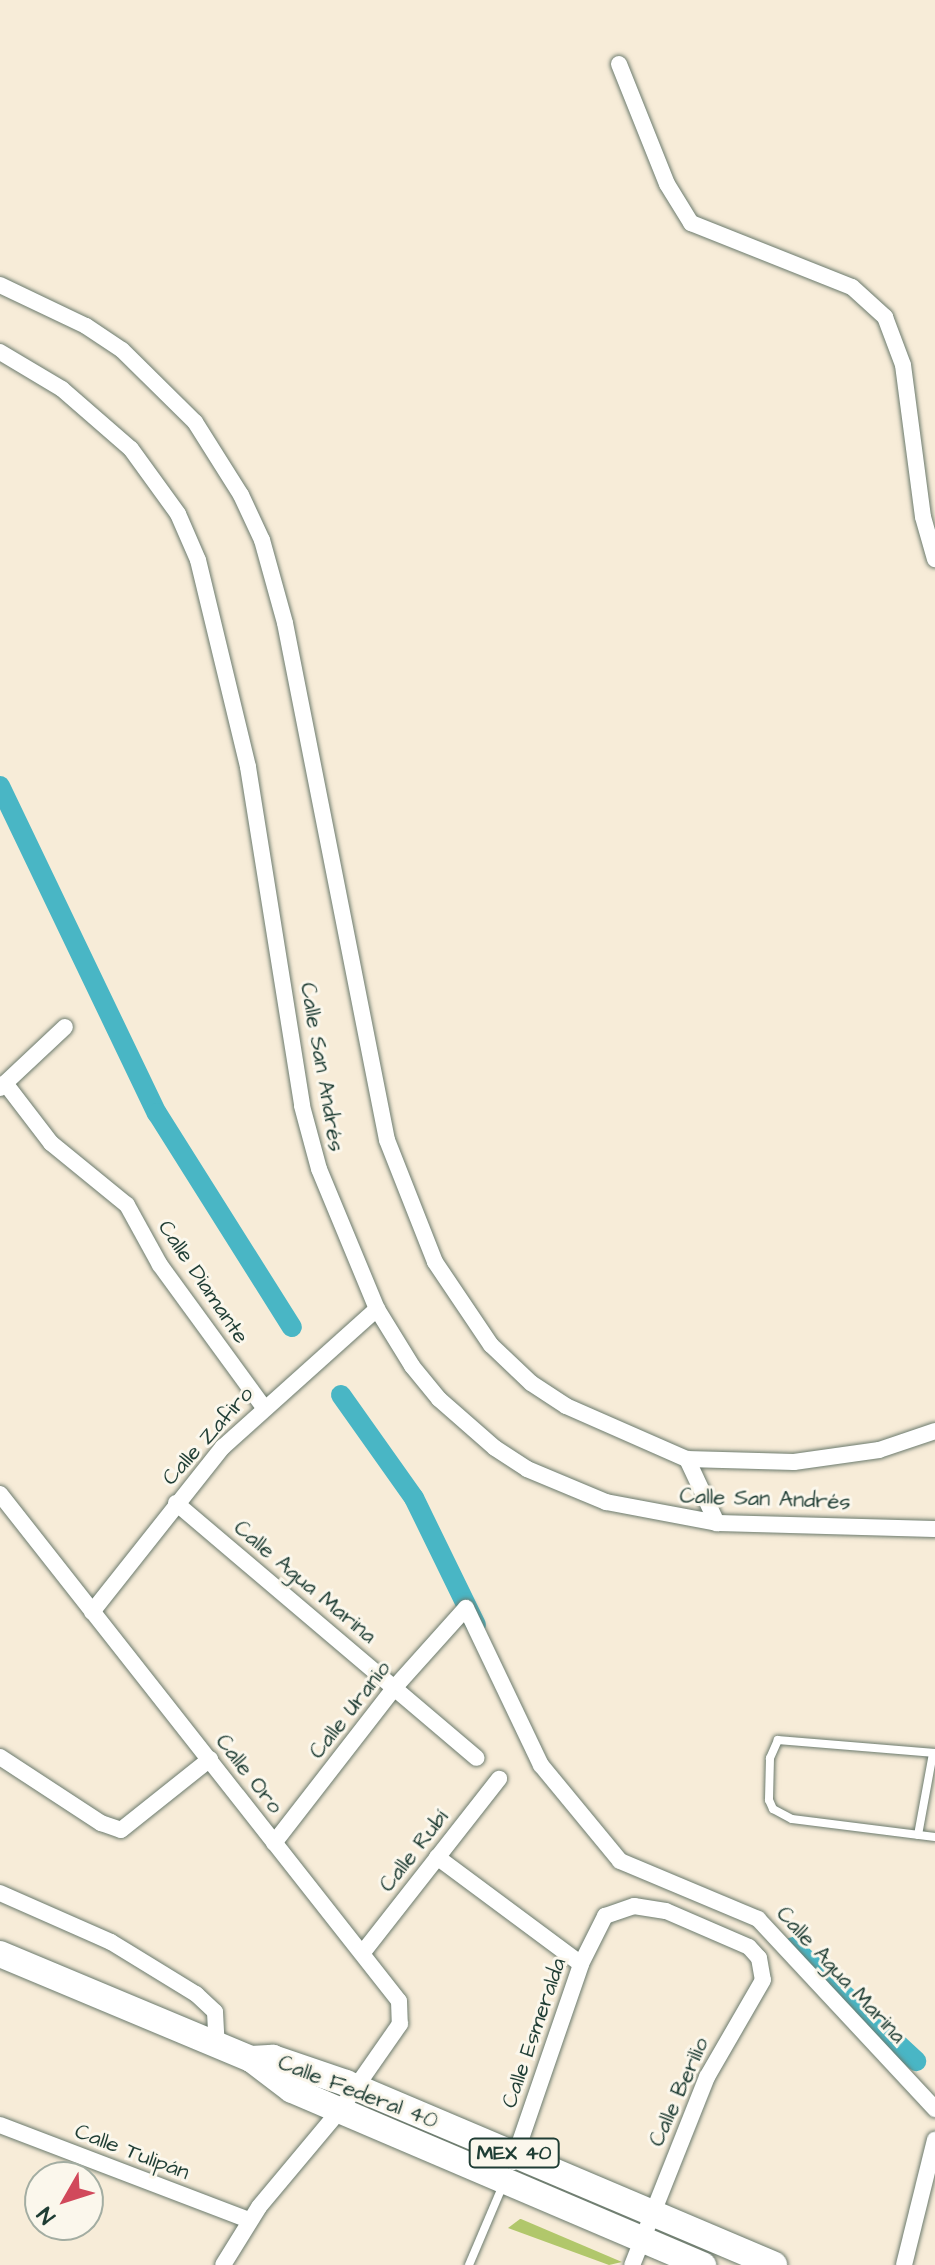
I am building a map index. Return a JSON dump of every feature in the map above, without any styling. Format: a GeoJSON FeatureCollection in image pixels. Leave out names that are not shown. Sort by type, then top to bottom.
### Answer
{"type":"FeatureCollection","features":[{"type":"Feature","properties":{"kind":"main road","name":"Calle Federal 40"},"geometry":{"type":"LineString","coordinates":[[0,1954],[251,2059],[293,2063],[357,2088],[516,2154],[759,2262]]}},
{"type":"Feature","properties":{"kind":"main road","name":"Calle Federal 40"},"geometry":{"type":"LineString","coordinates":[[251,2059],[292,2090],[703,2265]]}},
{"type":"Feature","properties":{"kind":"main road"},"geometry":{"type":"LineString","coordinates":[[413,2140],[422,2115]]}},
{"type":"Feature","properties":{"kind":"street"},"geometry":{"type":"LineString","coordinates":[[619,64],[667,184],[691,223],[852,287],[885,317],[903,365],[923,517],[935,559]]}},
{"type":"Feature","properties":{"kind":"street"},"geometry":{"type":"LineString","coordinates":[[0,285],[86,326],[157,381],[221,459],[262,540],[285,623],[387,1140],[414,1220],[435,1262],[491,1345],[531,1383],[605,1427],[687,1459],[794,1462],[879,1450],[935,1431]]}},
{"type":"Feature","properties":{"kind":"street","name":"Calle San Andrés"},"geometry":{"type":"LineString","coordinates":[[0,352],[62,389],[131,449],[178,514],[215,616],[268,878],[302,1106],[319,1169],[377,1309],[439,1399],[468,1428],[527,1469],[606,1502],[717,1523],[935,1529]]}},
{"type":"Feature","properties":{"kind":"street"},"geometry":{"type":"LineString","coordinates":[[2,1086],[65,1027]]}},
{"type":"Feature","properties":{"kind":"street","name":"Calle Diamante"},"geometry":{"type":"LineString","coordinates":[[2,1086],[51,1143],[127,1205],[160,1265],[263,1406]]}},
{"type":"Feature","properties":{"kind":"street","name":"Calle Zafiro"},"geometry":{"type":"LineString","coordinates":[[92,1612],[176,1503],[263,1406],[377,1309]]}},
{"type":"Feature","properties":{"kind":"street"},"geometry":{"type":"LineString","coordinates":[[687,1459],[717,1523]]}},
{"type":"Feature","properties":{"kind":"street","name":"Calle Oro"},"geometry":{"type":"LineString","coordinates":[[0,1494],[274,1843],[392,1987],[403,2013],[357,2088]]}},
{"type":"Feature","properties":{"kind":"street","name":"Calle Agua Marina"},"geometry":{"type":"LineString","coordinates":[[176,1503],[477,1758]]}},
{"type":"Feature","properties":{"kind":"street","name":"Calle Agua Marina"},"geometry":{"type":"LineString","coordinates":[[466,1608],[541,1765],[620,1861],[758,1919],[935,2109]]}},
{"type":"Feature","properties":{"kind":"street","name":"Calle Uranio"},"geometry":{"type":"LineString","coordinates":[[274,1843],[395,1687],[466,1608]]}},
{"type":"Feature","properties":{"kind":"street"},"geometry":{"type":"LineString","coordinates":[[0,1757],[101,1823],[121,1830],[210,1759]]}},
{"type":"Feature","properties":{"kind":"street","name":"Calle Rubí"},"geometry":{"type":"LineString","coordinates":[[364,1951],[499,1779]]}},
{"type":"Feature","properties":{"kind":"street"},"geometry":{"type":"LineString","coordinates":[[437,1857],[581,1964]]}},
{"type":"Feature","properties":{"kind":"street"},"geometry":{"type":"LineString","coordinates":[[0,1893],[111,1942],[196,1994],[215,2012],[217,2046]]}},
{"type":"Feature","properties":{"kind":"street","name":"Calle Esmeralda"},"geometry":{"type":"LineString","coordinates":[[506,2179],[595,1928],[615,1909],[666,1911],[734,1938],[759,1958],[764,1970]]}},
{"type":"Feature","properties":{"kind":"street","name":"Calle Berilio"},"geometry":{"type":"LineString","coordinates":[[632,2265],[707,2077],[759,1991],[764,1970]]}},
{"type":"Feature","properties":{"kind":"street"},"geometry":{"type":"LineString","coordinates":[[223,2265],[249,2220],[357,2088]]}},
{"type":"Feature","properties":{"kind":"street","name":"Calle Tulipán"},"geometry":{"type":"LineString","coordinates":[[0,2125],[249,2220]]}},
{"type":"Feature","properties":{"kind":"street"},"geometry":{"type":"LineString","coordinates":[[904,2265],[935,2140]]}},
{"type":"Feature","properties":{"kind":"lane"},"geometry":{"type":"LineString","coordinates":[[918,1835],[934,1753],[798,1738],[778,1740],[770,1758],[769,1800],[781,1816],[918,1835],[935,1837]]}},
{"type":"Feature","properties":{"kind":"lane"},"geometry":{"type":"LineString","coordinates":[[469,2265],[506,2179]]}},
{"type":"Feature","properties":{"kind":"green space"},"geometry":{"type":"Polygon","coordinates":[[[520,2219],[622,2262],[609,2265],[508,2228],[520,2219]]]}},
{"type":"Feature","properties":{"kind":"waterway"},"geometry":{"type":"LineString","coordinates":[[0,786],[157,1113],[292,1327]]}},
{"type":"Feature","properties":{"kind":"waterway"},"geometry":{"type":"LineString","coordinates":[[341,1395],[414,1498],[476,1625]]}},
{"type":"Feature","properties":{"kind":"waterway"},"geometry":{"type":"LineString","coordinates":[[793,1947],[916,2061]]}}]}
